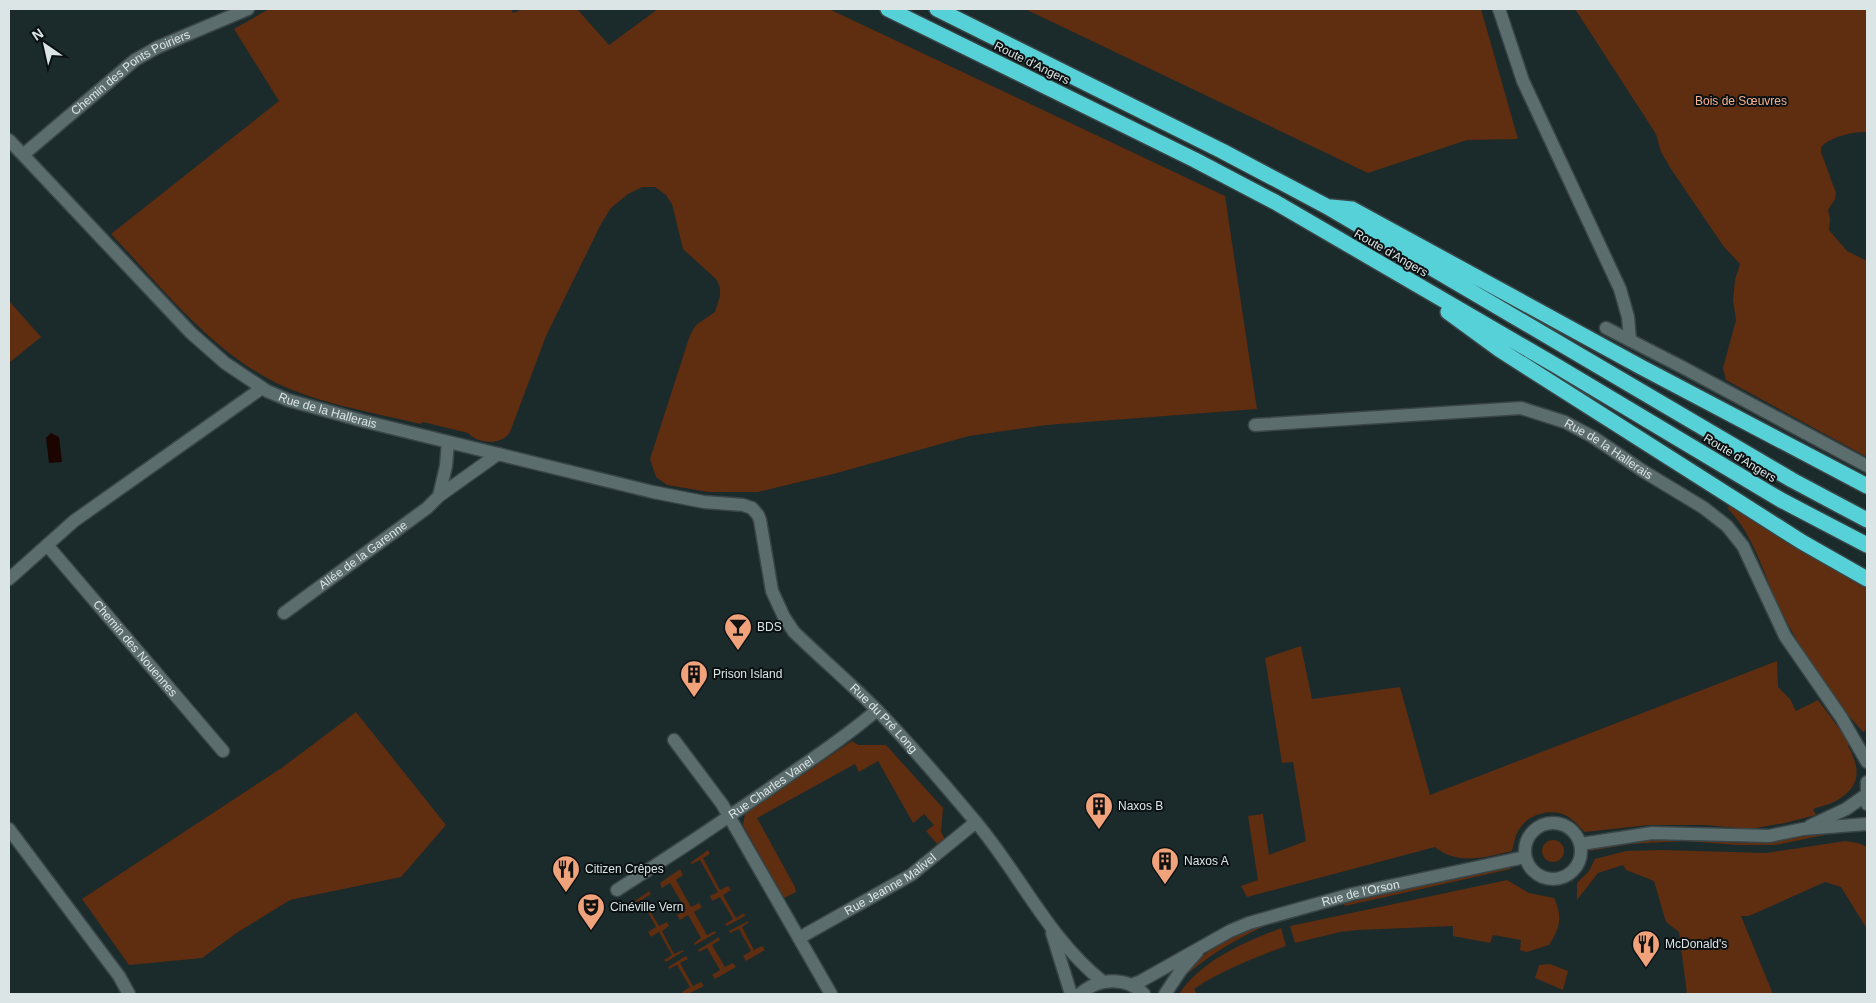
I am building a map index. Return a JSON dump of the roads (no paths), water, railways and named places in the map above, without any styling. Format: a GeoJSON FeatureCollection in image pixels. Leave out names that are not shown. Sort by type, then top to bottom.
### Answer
{"type":"FeatureCollection","features":[{"type":"Feature","properties":{"kind":"highway","name":"Route d'Angers"},"geometry":{"type":"LineString","coordinates":[[888,9],[1275,202],[1556,365],[1781,500],[1867,545]]}},
{"type":"Feature","properties":{"kind":"highway","name":"Route d'Angers"},"geometry":{"type":"LineString","coordinates":[[937,9],[1222,151],[1326,206],[1784,475],[1867,520]]}},
{"type":"Feature","properties":{"kind":"highway"},"geometry":{"type":"LineString","coordinates":[[1326,206],[1352,209],[1641,367],[1867,486]]}},
{"type":"Feature","properties":{"kind":"highway"},"geometry":{"type":"LineString","coordinates":[[1430,293],[1453,316],[1500,350],[1802,542],[1867,579]]}},
{"type":"Feature","properties":{"kind":"street","name":"Chemin des Ponts Poiriers"},"geometry":{"type":"LineString","coordinates":[[24,154],[135,60],[158,47],[248,9]]}},
{"type":"Feature","properties":{"kind":"street"},"geometry":{"type":"LineString","coordinates":[[1499,9],[1524,81],[1620,289],[1628,317],[1630,340]]}},
{"type":"Feature","properties":{"kind":"street","name":"Rue de la Hallerais"},"geometry":{"type":"LineString","coordinates":[[9,140],[191,333],[225,363],[262,388],[288,400],[363,421],[653,492],[704,502],[743,504]]}},
{"type":"Feature","properties":{"kind":"street"},"geometry":{"type":"LineString","coordinates":[[1606,328],[1867,466]]}},
{"type":"Feature","properties":{"kind":"street"},"geometry":{"type":"LineString","coordinates":[[9,578],[74,521],[262,388]]}},
{"type":"Feature","properties":{"kind":"street","name":"Rue de la Hallerais"},"geometry":{"type":"LineString","coordinates":[[1255,425],[1521,408],[1565,422],[1593,437],[1643,471],[1704,508],[1727,526],[1743,546],[1786,636],[1841,717],[1867,762]]}},
{"type":"Feature","properties":{"kind":"street"},"geometry":{"type":"LineString","coordinates":[[439,496],[446,466],[448,442]]}},
{"type":"Feature","properties":{"kind":"street","name":"Allée de la Garenne"},"geometry":{"type":"LineString","coordinates":[[284,613],[498,454]]}},
{"type":"Feature","properties":{"kind":"street","name":"Rue du Pré Long"},"geometry":{"type":"LineString","coordinates":[[743,504],[752,508],[758,515],[772,591],[784,617],[794,632],[877,710],[976,822],[1016,876],[1050,928],[1082,964],[1103,982]]}},
{"type":"Feature","properties":{"kind":"street","name":"Chemin des Nouennes"},"geometry":{"type":"LineString","coordinates":[[47,545],[223,751]]}},
{"type":"Feature","properties":{"kind":"street","name":"Rue Charles Vanel"},"geometry":{"type":"LineString","coordinates":[[830,994],[730,817],[850,733],[877,710]]}},
{"type":"Feature","properties":{"kind":"street","name":"Rue de la Hallerais"},"geometry":{"type":"LineString","coordinates":[[1841,717],[1867,742]]}},
{"type":"Feature","properties":{"kind":"street"},"geometry":{"type":"LineString","coordinates":[[618,890],[730,817],[674,740]]}},
{"type":"Feature","properties":{"kind":"street"},"geometry":{"type":"LineString","coordinates":[[1803,829],[1867,800],[1867,782]]}},
{"type":"Feature","properties":{"kind":"street","name":"Rue Jeanne Malivel"},"geometry":{"type":"LineString","coordinates":[[800,938],[911,875],[976,822]]}},
{"type":"Feature","properties":{"kind":"street"},"geometry":{"type":"LineString","coordinates":[[1547,824],[1562,824],[1568,827],[1581,844],[1582,852],[1578,866],[1559,879],[1552,880],[1538,875],[1528,864],[1525,857],[1526,842],[1529,836],[1540,826],[1547,824]]}},
{"type":"Feature","properties":{"kind":"street"},"geometry":{"type":"LineString","coordinates":[[1581,844],[1652,833],[1769,836],[1803,829],[1867,824]]}},
{"type":"Feature","properties":{"kind":"street"},"geometry":{"type":"LineString","coordinates":[[9,829],[119,976],[129,994]]}},
{"type":"Feature","properties":{"kind":"street","name":"Rue de l'Orson"},"geometry":{"type":"LineString","coordinates":[[1131,985],[1249,923],[1352,894],[1525,857]]}},
{"type":"Feature","properties":{"kind":"street","name":"Rue du Pré Long"},"geometry":{"type":"LineString","coordinates":[[1050,928],[1071,994]]}},
{"type":"Feature","properties":{"kind":"street","name":"Rue de l'Orson"},"geometry":{"type":"LineString","coordinates":[[1166,994],[1182,970],[1202,947]]}},
{"type":"Feature","properties":{"kind":"street"},"geometry":{"type":"LineString","coordinates":[[1080,994],[1091,986],[1103,982],[1122,982],[1131,985],[1144,994]]}},
{"type":"Feature","properties":{"kind":"place","name":"BDS"},"geometry":{"type":"Point","coordinates":[738,651]}},
{"type":"Feature","properties":{"kind":"place","name":"Prison Island"},"geometry":{"type":"Point","coordinates":[694,698]}},
{"type":"Feature","properties":{"kind":"place","name":"Naxos B"},"geometry":{"type":"Point","coordinates":[1099,830]}},
{"type":"Feature","properties":{"kind":"place","name":"Naxos A"},"geometry":{"type":"Point","coordinates":[1165,885]}},
{"type":"Feature","properties":{"kind":"place","name":"Citizen Crêpes"},"geometry":{"type":"Point","coordinates":[566,893]}},
{"type":"Feature","properties":{"kind":"place","name":"Cinéville Vern"},"geometry":{"type":"Point","coordinates":[591,931]}},
{"type":"Feature","properties":{"kind":"place","name":"McDonald's"},"geometry":{"type":"Point","coordinates":[1646,968]}},
{"type":"Feature","properties":{"kind":"park label","name":"Bois de Sœuvres"},"geometry":{"type":"Point","coordinates":[1741,101]}}]}
